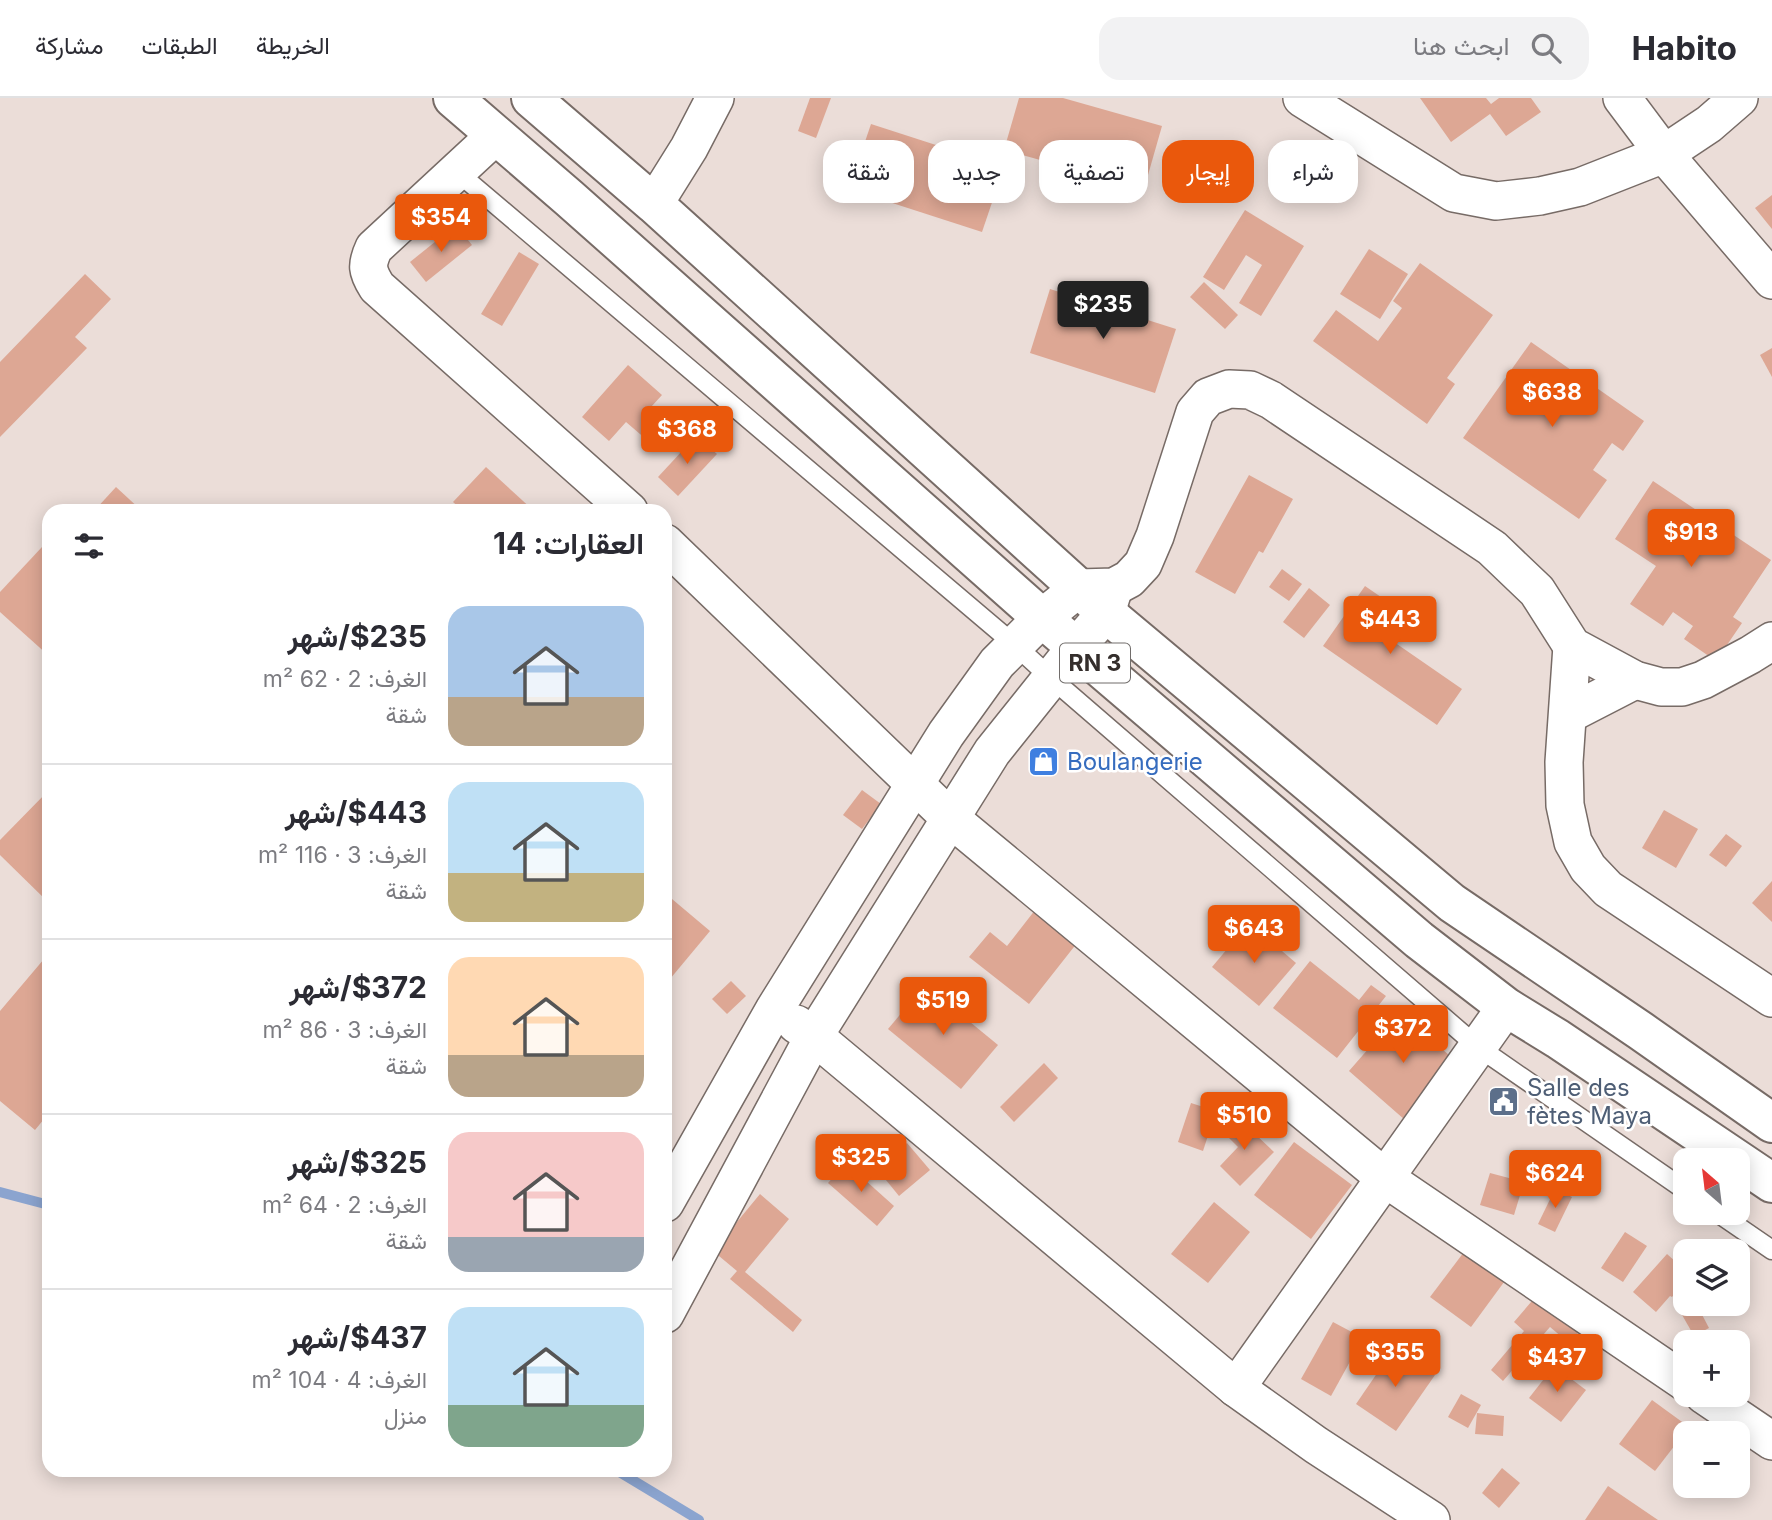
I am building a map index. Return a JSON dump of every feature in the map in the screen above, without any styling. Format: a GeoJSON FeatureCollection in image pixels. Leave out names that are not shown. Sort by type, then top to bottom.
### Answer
{"type":"FeatureCollection","features":[{"type":"Feature","properties":{"kind":"main road","name":"RN 3"},"geometry":{"type":"LineString","coordinates":[[453,98],[1042,618],[1419,940],[1506,1007],[1772,1183]]}},
{"type":"Feature","properties":{"kind":"main road","name":"RN 3"},"geometry":{"type":"LineString","coordinates":[[531,98],[1451,903],[1772,1123]]}},
{"type":"Feature","properties":{"kind":"street"},"geometry":{"type":"LineString","coordinates":[[654,204],[690,148],[715,98]]}},
{"type":"Feature","properties":{"kind":"street"},"geometry":{"type":"LineString","coordinates":[[1302,98],[1454,193],[1496,201],[1540,196],[1580,187],[1664,155],[1709,124],[1738,98]]}},
{"type":"Feature","properties":{"kind":"street"},"geometry":{"type":"LineString","coordinates":[[1622,98],[1664,155],[1772,280]]}},
{"type":"Feature","properties":{"kind":"street"},"geometry":{"type":"LineString","coordinates":[[496,135],[374,248],[368,260],[369,274],[377,287],[621,504]]}},
{"type":"Feature","properties":{"kind":"street"},"geometry":{"type":"LineString","coordinates":[[672,1191],[774,1010],[946,734],[997,663],[1042,618],[1100,596],[1129,579],[1143,564],[1155,536],[1195,412],[1208,397],[1229,389],[1250,390],[1271,400],[1492,548],[1537,592],[1572,646],[1634,680],[1661,687],[1682,687],[1703,680],[1772,641]]}},
{"type":"Feature","properties":{"kind":"street"},"geometry":{"type":"LineString","coordinates":[[672,550],[950,818],[1385,1178],[1673,1374]]}},
{"type":"Feature","properties":{"kind":"street"},"geometry":{"type":"LineString","coordinates":[[672,1283],[676,1266],[814,1036],[992,752],[1076,647],[1100,596]]}},
{"type":"Feature","properties":{"kind":"street"},"geometry":{"type":"LineString","coordinates":[[1572,646],[1564,762],[1565,805],[1573,842],[1588,868],[1608,889],[1772,998]]}},
{"type":"Feature","properties":{"kind":"street"},"geometry":{"type":"LineString","coordinates":[[1569,714],[1634,680]]}},
{"type":"Feature","properties":{"kind":"street"},"geometry":{"type":"LineString","coordinates":[[1236,1388],[1506,1007]]}},
{"type":"Feature","properties":{"kind":"street"},"geometry":{"type":"LineString","coordinates":[[774,1010],[814,1036],[1236,1388],[1316,1445],[1431,1520]]}},
{"type":"Feature","properties":{"kind":"street"},"geometry":{"type":"LineString","coordinates":[[1722,1407],[1772,1441]]}},
{"type":"Feature","properties":{"kind":"lane"},"geometry":{"type":"LineString","coordinates":[[456,171],[1015,645],[1478,1047],[1673,1182]]}},
{"type":"Feature","properties":{"kind":"lane"},"geometry":{"type":"LineString","coordinates":[[1736,1225],[1772,1250]]}},
{"type":"Feature","properties":{"kind":"building"},"geometry":{"type":"Polygon","coordinates":[[[810,98],[831,98],[816,138],[798,131],[810,98]]]}},
{"type":"Feature","properties":{"kind":"building"},"geometry":{"type":"Polygon","coordinates":[[[1019,98],[1063,98],[1162,126],[1148,175],[1148,140],[1039,140],[1039,160],[1025,156],[1025,140],[1007,140],[1019,98]]]}},
{"type":"Feature","properties":{"kind":"building"},"geometry":{"type":"Polygon","coordinates":[[[1420,98],[1486,98],[1491,104],[1499,98],[1531,98],[1541,112],[1506,136],[1490,114],[1451,142],[1420,98]]]}},
{"type":"Feature","properties":{"kind":"building"},"geometry":{"type":"Polygon","coordinates":[[[871,124],[928,142],[928,203],[992,203],[982,232],[892,203],[914,203],[914,140],[866,140],[871,124]]]}},
{"type":"Feature","properties":{"kind":"building"},"geometry":{"type":"Polygon","coordinates":[[[1772,195],[1772,229],[1755,208],[1772,195]]]}},
{"type":"Feature","properties":{"kind":"building"},"geometry":{"type":"Polygon","coordinates":[[[1245,210],[1304,246],[1261,316],[1239,303],[1262,265],[1246,255],[1224,290],[1203,277],[1245,210]]]}},
{"type":"Feature","properties":{"kind":"building"},"geometry":{"type":"Polygon","coordinates":[[[456,225],[472,245],[426,282],[410,262],[456,225]]]}},
{"type":"Feature","properties":{"kind":"building"},"geometry":{"type":"Polygon","coordinates":[[[1369,249],[1408,274],[1380,319],[1340,294],[1369,249]]]}},
{"type":"Feature","properties":{"kind":"building"},"geometry":{"type":"Polygon","coordinates":[[[519,252],[539,264],[502,326],[481,314],[519,252]]]}},
{"type":"Feature","properties":{"kind":"building"},"geometry":{"type":"Polygon","coordinates":[[[1420,263],[1493,315],[1447,378],[1455,384],[1427,424],[1313,341],[1336,310],[1378,341],[1402,308],[1393,301],[1420,263]]]}},
{"type":"Feature","properties":{"kind":"building"},"geometry":{"type":"Polygon","coordinates":[[[85,274],[111,299],[75,337],[87,348],[0,437],[0,362],[85,274]]]}},
{"type":"Feature","properties":{"kind":"building"},"geometry":{"type":"Polygon","coordinates":[[[1204,282],[1238,315],[1225,329],[1190,297],[1204,282]]]}},
{"type":"Feature","properties":{"kind":"building"},"geometry":{"type":"Polygon","coordinates":[[[1050,289],[1176,329],[1155,393],[1030,353],[1050,289]]]}},
{"type":"Feature","properties":{"kind":"building"},"geometry":{"type":"Polygon","coordinates":[[[1531,342],[1644,421],[1623,451],[1612,443],[1593,470],[1607,480],[1579,519],[1463,438],[1531,342]]]}},
{"type":"Feature","properties":{"kind":"building"},"geometry":{"type":"Polygon","coordinates":[[[1772,348],[1772,377],[1760,355],[1772,348]]]}},
{"type":"Feature","properties":{"kind":"building"},"geometry":{"type":"Polygon","coordinates":[[[628,365],[662,395],[651,407],[672,425],[654,446],[626,422],[609,441],[582,417],[628,365]]]}},
{"type":"Feature","properties":{"kind":"building"},"geometry":{"type":"Polygon","coordinates":[[[696,436],[717,454],[678,496],[658,477],[696,436]]]}},
{"type":"Feature","properties":{"kind":"building"},"geometry":{"type":"Polygon","coordinates":[[[486,467],[526,504],[455,504],[453,502],[486,467]]]}},
{"type":"Feature","properties":{"kind":"building"},"geometry":{"type":"Polygon","coordinates":[[[1249,475],[1293,499],[1263,553],[1259,551],[1235,594],[1195,572],[1249,475]]]}},
{"type":"Feature","properties":{"kind":"building"},"geometry":{"type":"Polygon","coordinates":[[[1653,481],[1771,560],[1733,617],[1742,623],[1716,661],[1684,639],[1693,626],[1673,612],[1663,626],[1630,604],[1656,566],[1615,539],[1653,481]]]}},
{"type":"Feature","properties":{"kind":"building"},"geometry":{"type":"Polygon","coordinates":[[[116,487],[134,504],[100,504],[116,487]]]}},
{"type":"Feature","properties":{"kind":"building"},"geometry":{"type":"Polygon","coordinates":[[[42,547],[42,650],[0,612],[0,592],[42,547]]]}},
{"type":"Feature","properties":{"kind":"building"},"geometry":{"type":"Polygon","coordinates":[[[1282,569],[1302,584],[1289,601],[1269,587],[1282,569]]]}},
{"type":"Feature","properties":{"kind":"building"},"geometry":{"type":"Polygon","coordinates":[[[1365,586],[1410,617],[1394,642],[1462,689],[1437,725],[1323,646],[1365,586]]]}},
{"type":"Feature","properties":{"kind":"building"},"geometry":{"type":"Polygon","coordinates":[[[1309,588],[1330,605],[1304,638],[1283,622],[1309,588]]]}},
{"type":"Feature","properties":{"kind":"building"},"geometry":{"type":"Polygon","coordinates":[[[862,790],[881,804],[862,829],[843,815],[862,790]]]}},
{"type":"Feature","properties":{"kind":"building"},"geometry":{"type":"Polygon","coordinates":[[[42,797],[42,896],[0,855],[0,840],[42,797]]]}},
{"type":"Feature","properties":{"kind":"building"},"geometry":{"type":"Polygon","coordinates":[[[1664,810],[1698,829],[1676,868],[1642,848],[1664,810]]]}},
{"type":"Feature","properties":{"kind":"building"},"geometry":{"type":"Polygon","coordinates":[[[1726,834],[1742,846],[1726,867],[1709,855],[1726,834]]]}},
{"type":"Feature","properties":{"kind":"building"},"geometry":{"type":"Polygon","coordinates":[[[1772,881],[1772,922],[1752,903],[1772,881]]]}},
{"type":"Feature","properties":{"kind":"building"},"geometry":{"type":"Polygon","coordinates":[[[672,899],[710,931],[672,977],[672,899]]]}},
{"type":"Feature","properties":{"kind":"building"},"geometry":{"type":"Polygon","coordinates":[[[1039,905],[1081,938],[1029,1004],[969,957],[990,932],[1007,946],[1039,905]]]}},
{"type":"Feature","properties":{"kind":"building"},"geometry":{"type":"Polygon","coordinates":[[[1249,923],[1296,963],[1259,1006],[1212,967],[1249,923]]]}},
{"type":"Feature","properties":{"kind":"building"},"geometry":{"type":"Polygon","coordinates":[[[42,961],[42,1122],[35,1130],[0,1101],[0,1011],[42,961]]]}},
{"type":"Feature","properties":{"kind":"building"},"geometry":{"type":"Polygon","coordinates":[[[1310,961],[1359,1000],[1371,985],[1386,996],[1337,1058],[1273,1008],[1310,961]]]}},
{"type":"Feature","properties":{"kind":"building"},"geometry":{"type":"Polygon","coordinates":[[[731,981],[746,996],[727,1014],[712,999],[731,981]]]}},
{"type":"Feature","properties":{"kind":"building"},"geometry":{"type":"Polygon","coordinates":[[[925,985],[998,1045],[961,1089],[888,1029],[925,985]]]}},
{"type":"Feature","properties":{"kind":"building"},"geometry":{"type":"Polygon","coordinates":[[[1403,1009],[1432,1034],[1428,1037],[1456,1061],[1405,1120],[1349,1071],[1403,1009]]]}},
{"type":"Feature","properties":{"kind":"building"},"geometry":{"type":"Polygon","coordinates":[[[1044,1063],[1058,1078],[1014,1122],[1000,1107],[1044,1063]]]}},
{"type":"Feature","properties":{"kind":"building"},"geometry":{"type":"Polygon","coordinates":[[[1191,1103],[1216,1111],[1203,1151],[1178,1142],[1191,1103]]]}},
{"type":"Feature","properties":{"kind":"building"},"geometry":{"type":"Polygon","coordinates":[[[1237,1117],[1274,1152],[1240,1186],[1220,1166],[1238,1147],[1222,1131],[1237,1117]]]}},
{"type":"Feature","properties":{"kind":"building"},"geometry":{"type":"Polygon","coordinates":[[[1294,1142],[1352,1185],[1311,1239],[1254,1195],[1294,1142]]]}},
{"type":"Feature","properties":{"kind":"building"},"geometry":{"type":"Polygon","coordinates":[[[907,1143],[930,1170],[899,1196],[877,1169],[907,1143]]]}},
{"type":"Feature","properties":{"kind":"building"},"geometry":{"type":"Polygon","coordinates":[[[846,1163],[894,1206],[877,1226],[828,1183],[846,1163]]]}},
{"type":"Feature","properties":{"kind":"building"},"geometry":{"type":"Polygon","coordinates":[[[1490,1173],[1524,1182],[1514,1215],[1480,1205],[1490,1173]]]}},
{"type":"Feature","properties":{"kind":"building"},"geometry":{"type":"Polygon","coordinates":[[[1555,1189],[1572,1197],[1555,1232],[1538,1224],[1555,1189]]]}},
{"type":"Feature","properties":{"kind":"building"},"geometry":{"type":"Polygon","coordinates":[[[760,1194],[789,1219],[745,1272],[802,1320],[793,1332],[730,1279],[737,1271],[713,1251],[760,1194]]]}},
{"type":"Feature","properties":{"kind":"building"},"geometry":{"type":"Polygon","coordinates":[[[1214,1202],[1250,1232],[1208,1283],[1171,1254],[1214,1202]]]}},
{"type":"Feature","properties":{"kind":"building"},"geometry":{"type":"Polygon","coordinates":[[[1625,1232],[1647,1246],[1623,1282],[1601,1268],[1625,1232]]]}},
{"type":"Feature","properties":{"kind":"building"},"geometry":{"type":"Polygon","coordinates":[[[1467,1248],[1507,1278],[1471,1327],[1430,1297],[1467,1248]]]}},
{"type":"Feature","properties":{"kind":"building"},"geometry":{"type":"Polygon","coordinates":[[[1667,1254],[1673,1259],[1673,1296],[1656,1312],[1633,1292],[1667,1254]]]}},
{"type":"Feature","properties":{"kind":"building"},"geometry":{"type":"Polygon","coordinates":[[[1537,1295],[1579,1332],[1569,1343],[1550,1327],[1503,1381],[1491,1370],[1524,1331],[1514,1322],[1537,1295]]]}},
{"type":"Feature","properties":{"kind":"building"},"geometry":{"type":"Polygon","coordinates":[[[1683,1316],[1703,1316],[1709,1328],[1691,1330],[1683,1316]]]}},
{"type":"Feature","properties":{"kind":"building"},"geometry":{"type":"Polygon","coordinates":[[[1333,1322],[1363,1338],[1331,1396],[1301,1379],[1333,1322]]]}},
{"type":"Feature","properties":{"kind":"building"},"geometry":{"type":"Polygon","coordinates":[[[1395,1347],[1435,1375],[1396,1431],[1356,1404],[1395,1347]]]}},
{"type":"Feature","properties":{"kind":"building"},"geometry":{"type":"Polygon","coordinates":[[[1554,1366],[1586,1390],[1561,1422],[1529,1398],[1554,1366]]]}},
{"type":"Feature","properties":{"kind":"building"},"geometry":{"type":"Polygon","coordinates":[[[1461,1394],[1481,1405],[1468,1428],[1448,1417],[1461,1394]]]}},
{"type":"Feature","properties":{"kind":"building"},"geometry":{"type":"Polygon","coordinates":[[[1652,1400],[1681,1421],[1673,1421],[1673,1448],[1655,1471],[1619,1444],[1652,1400]]]}},
{"type":"Feature","properties":{"kind":"building"},"geometry":{"type":"Polygon","coordinates":[[[1477,1413],[1504,1416],[1503,1436],[1475,1434],[1477,1413]]]}},
{"type":"Feature","properties":{"kind":"building"},"geometry":{"type":"Polygon","coordinates":[[[1502,1468],[1520,1483],[1499,1508],[1482,1493],[1502,1468]]]}},
{"type":"Feature","properties":{"kind":"building"},"geometry":{"type":"Polygon","coordinates":[[[1608,1486],[1658,1520],[1585,1520],[1608,1486]]]}},
{"type":"Feature","properties":{"kind":"waterway"},"geometry":{"type":"LineString","coordinates":[[0,1192],[42,1203]]}},
{"type":"Feature","properties":{"kind":"waterway"},"geometry":{"type":"LineString","coordinates":[[628,1477],[699,1520]]}},
{"type":"Feature","properties":{"kind":"place","name":"Boulangerie"},"geometry":{"type":"Point","coordinates":[1044,762]}},
{"type":"Feature","properties":{"kind":"place","name":"Salle des fètes Maya"},"geometry":{"type":"Point","coordinates":[1504,1102]}}]}
